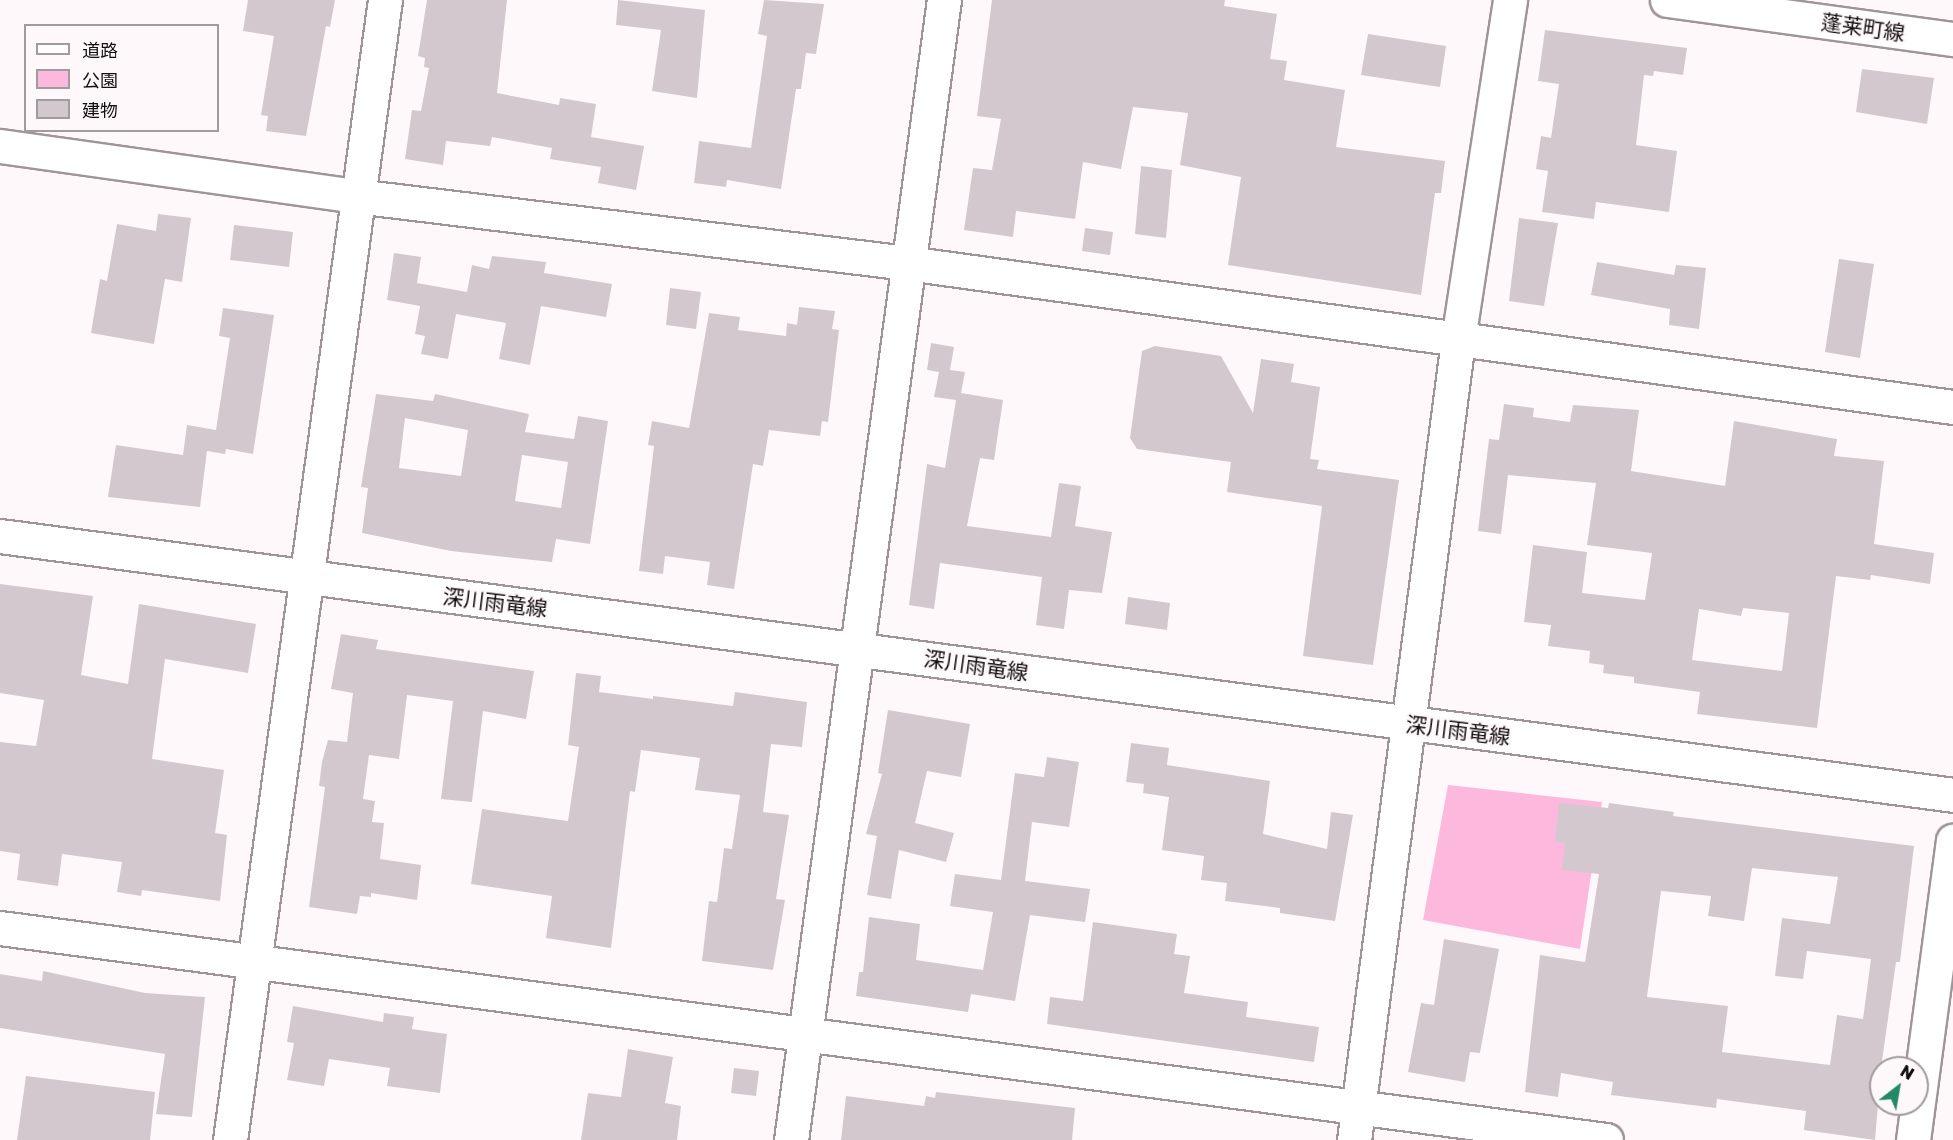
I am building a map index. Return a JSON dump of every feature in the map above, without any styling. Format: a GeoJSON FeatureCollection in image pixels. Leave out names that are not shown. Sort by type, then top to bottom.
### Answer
{"type":"FeatureCollection","features":[{"type":"Feature","properties":{"kind":"street"},"geometry":{"type":"LineString","coordinates":[[230,1140],[356,196],[385,0]]}},
{"type":"Feature","properties":{"kind":"street"},"geometry":{"type":"LineString","coordinates":[[791,1140],[944,0]]}},
{"type":"Feature","properties":{"kind":"street"},"geometry":{"type":"LineString","coordinates":[[1354,1140],[1410,724],[1458,340],[1510,0]]}},
{"type":"Feature","properties":{"kind":"street","name":"蓬莱町線"},"geometry":{"type":"LineString","coordinates":[[1667,0],[1836,11],[1953,39]]}},
{"type":"Feature","properties":{"kind":"street"},"geometry":{"type":"LineString","coordinates":[[0,146],[356,196],[907,263],[1953,407]]}},
{"type":"Feature","properties":{"kind":"street","name":"深川雨竜線"},"geometry":{"type":"LineString","coordinates":[[0,536],[1953,795]]}},
{"type":"Feature","properties":{"kind":"street"},"geometry":{"type":"LineString","coordinates":[[1913,1140],[1953,841]]}},
{"type":"Feature","properties":{"kind":"street"},"geometry":{"type":"LineString","coordinates":[[0,928],[806,1032],[1606,1140]]}},
{"type":"Feature","properties":{"kind":"green space"},"geometry":{"type":"Polygon","coordinates":[[[1448,785],[1602,802],[1580,949],[1423,920],[1448,785]]]}},
{"type":"Feature","properties":{"kind":"building"},"geometry":{"type":"Polygon","coordinates":[[[248,0],[335,0],[330,27],[326,26],[306,136],[266,131],[268,116],[261,115],[274,36],[243,31],[248,0]]]}},
{"type":"Feature","properties":{"kind":"building"},"geometry":{"type":"Polygon","coordinates":[[[427,0],[507,0],[497,93],[559,105],[560,98],[596,104],[591,137],[644,146],[636,190],[598,183],[601,167],[550,159],[552,148],[492,137],[490,146],[446,141],[443,165],[405,159],[412,110],[421,111],[429,68],[424,67],[425,58],[418,56],[427,0]]]}},
{"type":"Feature","properties":{"kind":"building"},"geometry":{"type":"Polygon","coordinates":[[[618,0],[705,10],[697,98],[652,91],[661,30],[616,25],[618,0]]]}},
{"type":"Feature","properties":{"kind":"building"},"geometry":{"type":"Polygon","coordinates":[[[764,0],[824,4],[816,54],[806,53],[801,89],[796,89],[781,189],[727,180],[726,187],[694,183],[699,141],[751,148],[767,36],[758,34],[764,0]]]}},
{"type":"Feature","properties":{"kind":"building"},"geometry":{"type":"Polygon","coordinates":[[[992,0],[1225,0],[1224,6],[1277,14],[1270,59],[1287,61],[1284,80],[1345,90],[1336,147],[1445,161],[1441,193],[1435,193],[1421,295],[1228,265],[1241,177],[1180,165],[1188,113],[1133,107],[1121,169],[1083,162],[1075,219],[1016,211],[1013,237],[964,230],[973,168],[992,170],[1001,119],[977,116],[992,0]]]}},
{"type":"Feature","properties":{"kind":"building"},"geometry":{"type":"Polygon","coordinates":[[[1545,30],[1687,48],[1683,75],[1654,71],[1653,76],[1644,75],[1636,145],[1677,151],[1669,212],[1596,202],[1594,219],[1542,212],[1548,171],[1536,169],[1541,136],[1551,138],[1559,84],[1538,81],[1545,30]]]}},
{"type":"Feature","properties":{"kind":"building"},"geometry":{"type":"Polygon","coordinates":[[[1368,34],[1446,46],[1440,87],[1361,75],[1368,34]]]}},
{"type":"Feature","properties":{"kind":"building"},"geometry":{"type":"Polygon","coordinates":[[[1862,69],[1934,78],[1927,124],[1856,112],[1862,69]]]}},
{"type":"Feature","properties":{"kind":"building"},"geometry":{"type":"Polygon","coordinates":[[[1141,166],[1172,170],[1166,238],[1135,234],[1141,166]]]}},
{"type":"Feature","properties":{"kind":"building"},"geometry":{"type":"Polygon","coordinates":[[[158,214],[191,218],[182,282],[165,279],[154,344],[91,333],[100,279],[107,281],[117,224],[156,231],[158,214]]]}},
{"type":"Feature","properties":{"kind":"building"},"geometry":{"type":"Polygon","coordinates":[[[1519,218],[1558,223],[1544,306],[1509,301],[1519,218]]]}},
{"type":"Feature","properties":{"kind":"building"},"geometry":{"type":"Polygon","coordinates":[[[234,225],[293,232],[289,267],[230,260],[234,225]]]}},
{"type":"Feature","properties":{"kind":"building"},"geometry":{"type":"Polygon","coordinates":[[[1085,228],[1113,232],[1110,255],[1082,251],[1085,228]]]}},
{"type":"Feature","properties":{"kind":"building"},"geometry":{"type":"Polygon","coordinates":[[[394,253],[421,257],[417,283],[467,292],[472,265],[489,269],[492,256],[546,262],[544,273],[612,284],[606,317],[541,306],[530,365],[499,359],[506,323],[456,314],[448,359],[421,354],[425,336],[415,334],[420,306],[387,300],[394,253]]]}},
{"type":"Feature","properties":{"kind":"building"},"geometry":{"type":"Polygon","coordinates":[[[1839,259],[1874,264],[1860,358],[1825,352],[1839,259]]]}},
{"type":"Feature","properties":{"kind":"building"},"geometry":{"type":"Polygon","coordinates":[[[1597,262],[1674,275],[1676,265],[1706,268],[1699,329],[1669,325],[1670,309],[1591,295],[1597,262]]]}},
{"type":"Feature","properties":{"kind":"building"},"geometry":{"type":"Polygon","coordinates":[[[670,288],[701,292],[696,329],[666,325],[670,288]]]}},
{"type":"Feature","properties":{"kind":"building"},"geometry":{"type":"Polygon","coordinates":[[[799,307],[835,311],[832,329],[839,330],[828,422],[822,421],[820,436],[769,430],[763,466],[753,464],[734,589],[707,585],[710,562],[665,556],[663,574],[639,571],[654,446],[648,445],[652,421],[689,428],[709,313],[740,317],[738,330],[786,336],[787,323],[797,325],[799,307]]]}},
{"type":"Feature","properties":{"kind":"building"},"geometry":{"type":"Polygon","coordinates":[[[223,308],[274,315],[253,454],[226,449],[225,454],[207,451],[200,507],[108,497],[116,445],[183,455],[187,425],[216,430],[230,338],[219,336],[223,308]]]}},
{"type":"Feature","properties":{"kind":"building"},"geometry":{"type":"Polygon","coordinates":[[[931,343],[954,347],[950,370],[965,372],[961,393],[1003,400],[994,460],[980,458],[967,526],[1051,537],[1059,483],[1081,486],[1075,526],[1112,532],[1102,593],[1069,590],[1064,629],[1036,625],[1042,577],[940,563],[934,609],[909,605],[927,464],[945,468],[956,400],[934,397],[939,372],[927,370],[931,343]]]}},
{"type":"Feature","properties":{"kind":"building"},"geometry":{"type":"Polygon","coordinates":[[[1155,346],[1221,356],[1253,413],[1261,359],[1294,364],[1291,382],[1320,387],[1310,459],[1319,460],[1317,469],[1399,480],[1373,665],[1303,656],[1322,506],[1227,492],[1231,462],[1137,449],[1130,438],[1142,351],[1155,346]]]}},
{"type":"Feature","properties":{"kind":"building"},"geometry":{"type":"Polygon","coordinates":[[[376,394],[433,401],[435,394],[529,414],[525,432],[574,439],[578,416],[608,421],[590,544],[556,539],[552,562],[451,551],[362,533],[368,488],[361,487],[376,394]],[[405,418],[399,468],[461,476],[468,430],[405,418]],[[522,455],[515,501],[561,508],[568,462],[522,455]]]}},
{"type":"Feature","properties":{"kind":"building"},"geometry":{"type":"Polygon","coordinates":[[[1504,404],[1534,408],[1533,417],[1570,422],[1573,405],[1639,410],[1631,471],[1725,486],[1734,421],[1837,439],[1834,456],[1884,461],[1874,544],[1934,553],[1930,584],[1871,575],[1870,580],[1836,576],[1817,728],[1697,714],[1700,692],[1634,683],[1634,677],[1603,673],[1604,665],[1589,663],[1590,651],[1548,646],[1551,625],[1524,622],[1533,545],[1587,552],[1582,593],[1645,600],[1652,553],[1587,545],[1596,483],[1508,475],[1501,534],[1478,531],[1489,439],[1499,440],[1504,404]],[[1743,608],[1741,616],[1699,609],[1692,660],[1782,671],[1789,613],[1743,608]]]}},
{"type":"Feature","properties":{"kind":"building"},"geometry":{"type":"Polygon","coordinates":[[[0,584],[93,596],[81,675],[128,684],[139,604],[256,624],[248,673],[165,659],[152,759],[224,770],[215,833],[227,835],[220,901],[142,890],[141,896],[117,892],[122,862],[62,854],[58,886],[17,880],[20,854],[0,851],[0,742],[36,746],[44,700],[0,693],[0,584]]]}},
{"type":"Feature","properties":{"kind":"building"},"geometry":{"type":"Polygon","coordinates":[[[1128,597],[1170,603],[1167,630],[1125,624],[1128,597]]]}},
{"type":"Feature","properties":{"kind":"building"},"geometry":{"type":"Polygon","coordinates":[[[341,634],[378,640],[376,649],[534,671],[526,719],[483,711],[472,802],[441,799],[453,701],[407,695],[399,759],[369,755],[363,799],[375,801],[372,822],[384,823],[380,859],[421,865],[417,900],[371,893],[371,897],[360,896],[357,914],[309,907],[325,787],[319,786],[322,762],[328,740],[347,742],[353,693],[331,689],[341,634]]]}},
{"type":"Feature","properties":{"kind":"building"},"geometry":{"type":"Polygon","coordinates":[[[576,673],[601,676],[599,692],[653,699],[653,696],[733,706],[735,692],[807,702],[802,747],[771,744],[763,812],[789,815],[776,899],[785,900],[773,970],[702,961],[709,901],[717,902],[724,848],[732,849],[740,795],[695,790],[700,758],[641,750],[635,792],[630,791],[611,948],[546,938],[552,896],[471,884],[482,809],[568,821],[579,747],[568,745],[576,673]]]}},
{"type":"Feature","properties":{"kind":"building"},"geometry":{"type":"Polygon","coordinates":[[[888,710],[970,724],[961,777],[927,771],[915,823],[954,833],[946,862],[899,850],[891,899],[867,895],[877,836],[866,834],[882,774],[878,773],[888,710]]]}},
{"type":"Feature","properties":{"kind":"building"},"geometry":{"type":"Polygon","coordinates":[[[1131,743],[1169,748],[1167,765],[1270,781],[1263,834],[1327,849],[1331,812],[1353,815],[1335,921],[1280,913],[1280,908],[1225,901],[1227,883],[1201,880],[1204,856],[1162,850],[1169,797],[1143,793],[1144,784],[1126,782],[1131,743]]]}},
{"type":"Feature","properties":{"kind":"building"},"geometry":{"type":"Polygon","coordinates":[[[1047,757],[1079,762],[1069,827],[1032,822],[1025,881],[1090,889],[1085,922],[1030,915],[1015,1001],[971,994],[968,1012],[856,996],[859,972],[863,972],[869,917],[920,924],[916,960],[983,970],[993,912],[950,906],[955,874],[1001,880],[1015,773],[1044,777],[1047,757]]]}},
{"type":"Feature","properties":{"kind":"building"},"geometry":{"type":"Polygon","coordinates":[[[1559,803],[1608,808],[1609,803],[1674,812],[1673,816],[1914,846],[1900,962],[1896,962],[1883,1056],[1869,1056],[1869,1116],[1877,1116],[1875,1140],[1804,1130],[1806,1111],[1717,1099],[1716,1108],[1611,1095],[1613,1082],[1561,1073],[1558,1097],[1525,1092],[1540,955],[1585,962],[1599,874],[1562,870],[1565,843],[1555,842],[1559,803]],[[1752,868],[1744,921],[1708,916],[1711,896],[1661,891],[1647,997],[1728,1006],[1722,1052],[1830,1065],[1837,1015],[1863,1019],[1871,959],[1807,951],[1803,979],[1775,976],[1782,918],[1830,924],[1838,877],[1752,868]]]}},
{"type":"Feature","properties":{"kind":"building"},"geometry":{"type":"Polygon","coordinates":[[[1093,922],[1177,934],[1174,954],[1190,956],[1184,993],[1248,1002],[1246,1017],[1319,1027],[1314,1062],[1047,1024],[1050,997],[1083,1001],[1093,922]]]}},
{"type":"Feature","properties":{"kind":"building"},"geometry":{"type":"Polygon","coordinates":[[[1444,939],[1499,949],[1480,1053],[1470,1052],[1465,1082],[1408,1072],[1421,1003],[1434,1005],[1444,939]]]}},
{"type":"Feature","properties":{"kind":"building"},"geometry":{"type":"Polygon","coordinates":[[[43,971],[145,993],[205,997],[192,1117],[156,1114],[165,1054],[0,1028],[0,974],[42,981],[43,971]]]}},
{"type":"Feature","properties":{"kind":"building"},"geometry":{"type":"Polygon","coordinates":[[[293,1006],[383,1022],[384,1013],[414,1017],[412,1029],[447,1034],[440,1093],[387,1086],[390,1068],[329,1059],[324,1086],[287,1080],[294,1043],[287,1042],[293,1006]]]}},
{"type":"Feature","properties":{"kind":"building"},"geometry":{"type":"Polygon","coordinates":[[[628,1049],[673,1057],[665,1103],[681,1106],[677,1140],[581,1140],[588,1093],[621,1097],[628,1049]]]}},
{"type":"Feature","properties":{"kind":"building"},"geometry":{"type":"Polygon","coordinates":[[[734,1068],[759,1071],[756,1096],[731,1093],[734,1068]]]}},
{"type":"Feature","properties":{"kind":"building"},"geometry":{"type":"Polygon","coordinates":[[[26,1076],[155,1092],[150,1140],[17,1140],[26,1076]]]}},
{"type":"Feature","properties":{"kind":"building"},"geometry":{"type":"Polygon","coordinates":[[[936,1092],[1075,1108],[1072,1140],[841,1140],[846,1096],[924,1106],[926,1096],[935,1098],[936,1092]]]}}]}
